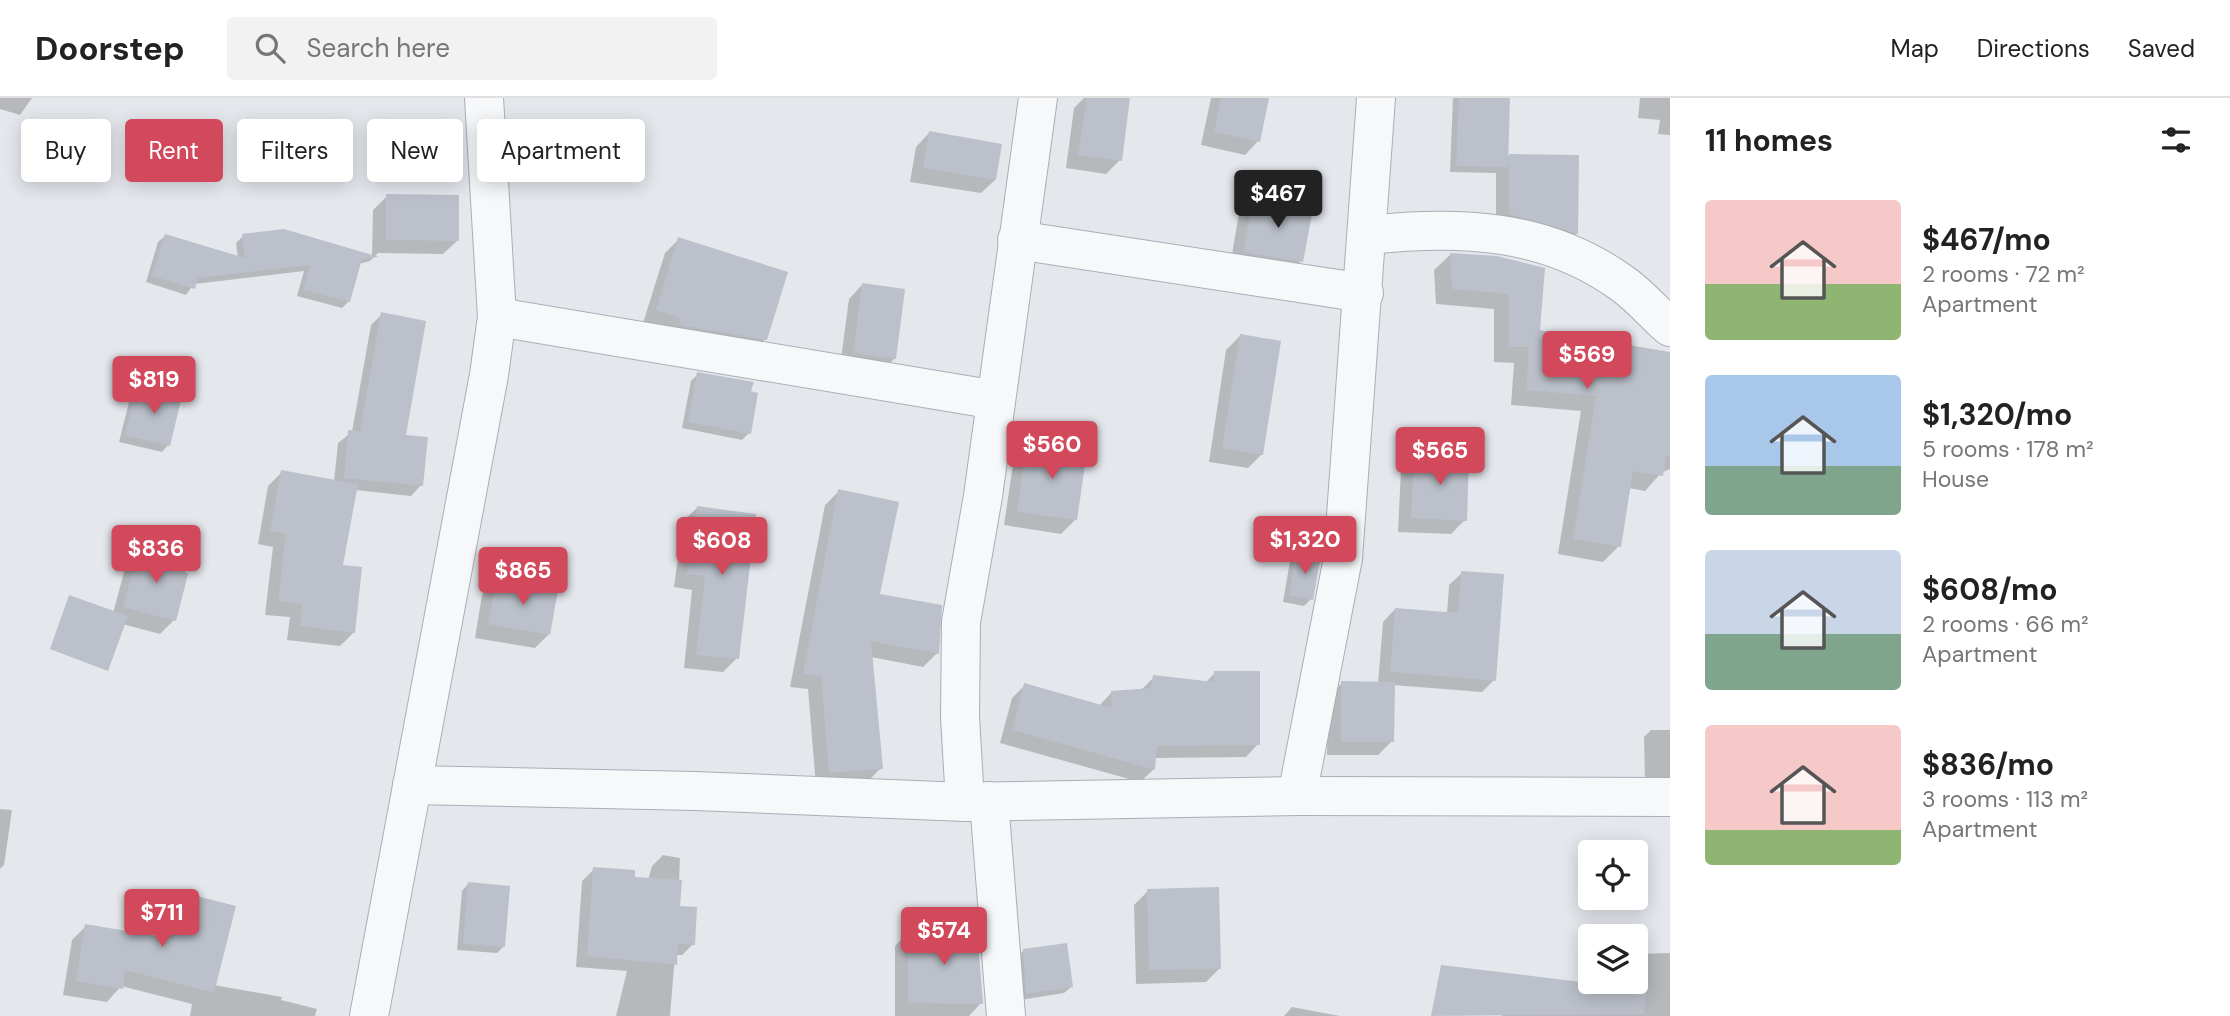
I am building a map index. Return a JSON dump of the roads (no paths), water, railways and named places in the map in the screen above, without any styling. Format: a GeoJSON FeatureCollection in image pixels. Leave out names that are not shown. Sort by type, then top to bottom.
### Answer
{"type":"FeatureCollection","features":[{"type":"Feature","properties":{"kind":"street"},"geometry":{"type":"LineString","coordinates":[[369,1016],[487,388],[497,317],[484,98]]}},
{"type":"Feature","properties":{"kind":"street"},"geometry":{"type":"LineString","coordinates":[[1006,1016],[977,801],[960,716],[961,622],[996,400],[1038,98]]}},
{"type":"Feature","properties":{"kind":"street"},"geometry":{"type":"LineString","coordinates":[[1297,796],[1343,558],[1376,98]]}},
{"type":"Feature","properties":{"kind":"street"},"geometry":{"type":"LineString","coordinates":[[1368,235],[1415,230],[1498,232],[1566,251],[1623,284],[1670,327]]}},
{"type":"Feature","properties":{"kind":"street"},"geometry":{"type":"LineString","coordinates":[[1017,240],[1364,293]]}},
{"type":"Feature","properties":{"kind":"street"},"geometry":{"type":"LineString","coordinates":[[497,317],[996,400]]}},
{"type":"Feature","properties":{"kind":"street"},"geometry":{"type":"LineString","coordinates":[[412,785],[695,790],[977,801],[1297,796],[1670,797]]}}]}
